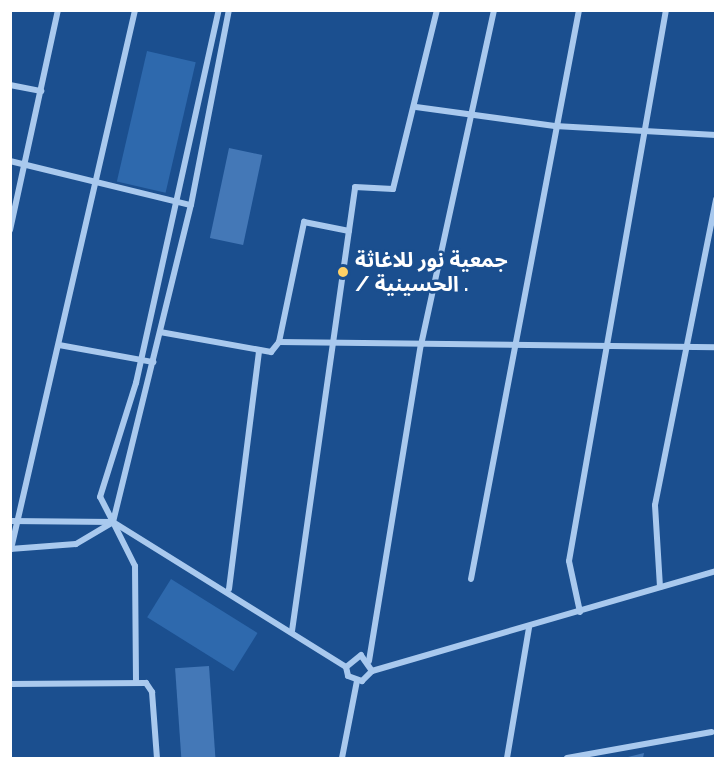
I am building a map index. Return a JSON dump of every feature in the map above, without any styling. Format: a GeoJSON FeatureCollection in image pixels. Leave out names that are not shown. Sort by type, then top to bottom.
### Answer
{"type":"FeatureCollection","features":[{"type":"Feature","properties":{"kind":"street"},"geometry":{"type":"LineString","coordinates":[[10,230],[26,165],[57,10]]}},
{"type":"Feature","properties":{"kind":"street"},"geometry":{"type":"LineString","coordinates":[[135,10],[97,182],[14,521],[11,549],[76,544],[113,522],[191,205],[229,10]]}},
{"type":"Feature","properties":{"kind":"street"},"geometry":{"type":"LineString","coordinates":[[136,680],[135,566],[100,497],[141,360],[219,10]]}},
{"type":"Feature","properties":{"kind":"street"},"geometry":{"type":"LineString","coordinates":[[292,631],[355,187],[393,189],[416,107],[437,10]]}},
{"type":"Feature","properties":{"kind":"street"},"geometry":{"type":"LineString","coordinates":[[372,671],[369,661],[421,345],[494,10]]}},
{"type":"Feature","properties":{"kind":"street"},"geometry":{"type":"LineString","coordinates":[[471,579],[555,126],[579,10]]}},
{"type":"Feature","properties":{"kind":"street"},"geometry":{"type":"LineString","coordinates":[[580,612],[569,561],[603,346],[666,10]]}},
{"type":"Feature","properties":{"kind":"street"},"geometry":{"type":"LineString","coordinates":[[10,85],[41,91]]}},
{"type":"Feature","properties":{"kind":"street"},"geometry":{"type":"LineString","coordinates":[[416,107],[555,126],[716,135]]}},
{"type":"Feature","properties":{"kind":"street"},"geometry":{"type":"LineString","coordinates":[[10,161],[191,205]]}},
{"type":"Feature","properties":{"kind":"street"},"geometry":{"type":"LineString","coordinates":[[660,587],[655,505],[690,347],[716,199]]}},
{"type":"Feature","properties":{"kind":"street"},"geometry":{"type":"LineString","coordinates":[[160,333],[271,352],[279,342],[303,222],[349,231]]}},
{"type":"Feature","properties":{"kind":"street"},"geometry":{"type":"LineString","coordinates":[[279,342],[716,347]]}},
{"type":"Feature","properties":{"kind":"street"},"geometry":{"type":"LineString","coordinates":[[58,345],[153,362]]}},
{"type":"Feature","properties":{"kind":"street"},"geometry":{"type":"LineString","coordinates":[[229,589],[259,350]]}},
{"type":"Feature","properties":{"kind":"street"},"geometry":{"type":"LineString","coordinates":[[14,521],[113,522],[229,589],[346,666],[357,681]]}},
{"type":"Feature","properties":{"kind":"street"},"geometry":{"type":"LineString","coordinates":[[342,759],[357,681],[372,671],[529,628],[716,571]]}},
{"type":"Feature","properties":{"kind":"street"},"geometry":{"type":"LineString","coordinates":[[507,759],[529,628]]}},
{"type":"Feature","properties":{"kind":"street"},"geometry":{"type":"LineString","coordinates":[[346,666],[356,656],[369,661]]}},
{"type":"Feature","properties":{"kind":"street"},"geometry":{"type":"LineString","coordinates":[[10,684],[136,680],[152,692],[157,759]]}},
{"type":"Feature","properties":{"kind":"street"},"geometry":{"type":"LineString","coordinates":[[567,759],[712,732]]}},
{"type":"Feature","properties":{"kind":"shaded area"},"geometry":{"type":"Polygon","coordinates":[[[147,51],[196,62],[166,193],[117,182],[147,51]]]}},
{"type":"Feature","properties":{"kind":"shaded area"},"geometry":{"type":"Polygon","coordinates":[[[171,579],[258,633],[234,671],[147,617],[171,579]]]}},
{"type":"Feature","properties":{"kind":"building"},"geometry":{"type":"Polygon","coordinates":[[[229,148],[262,155],[243,245],[210,238],[229,148]]]}},
{"type":"Feature","properties":{"kind":"building"},"geometry":{"type":"Polygon","coordinates":[[[209,666],[215,758],[181,758],[175,668],[209,666]]]}},
{"type":"Feature","properties":{"kind":"building"},"geometry":{"type":"Polygon","coordinates":[[[644,753],[643,758],[624,758],[644,753]]]}},
{"type":"Feature","properties":{"kind":"place","name":"جمعية نور للاغاثة / الحسينية ."},"geometry":{"type":"Point","coordinates":[343,272]}}]}
